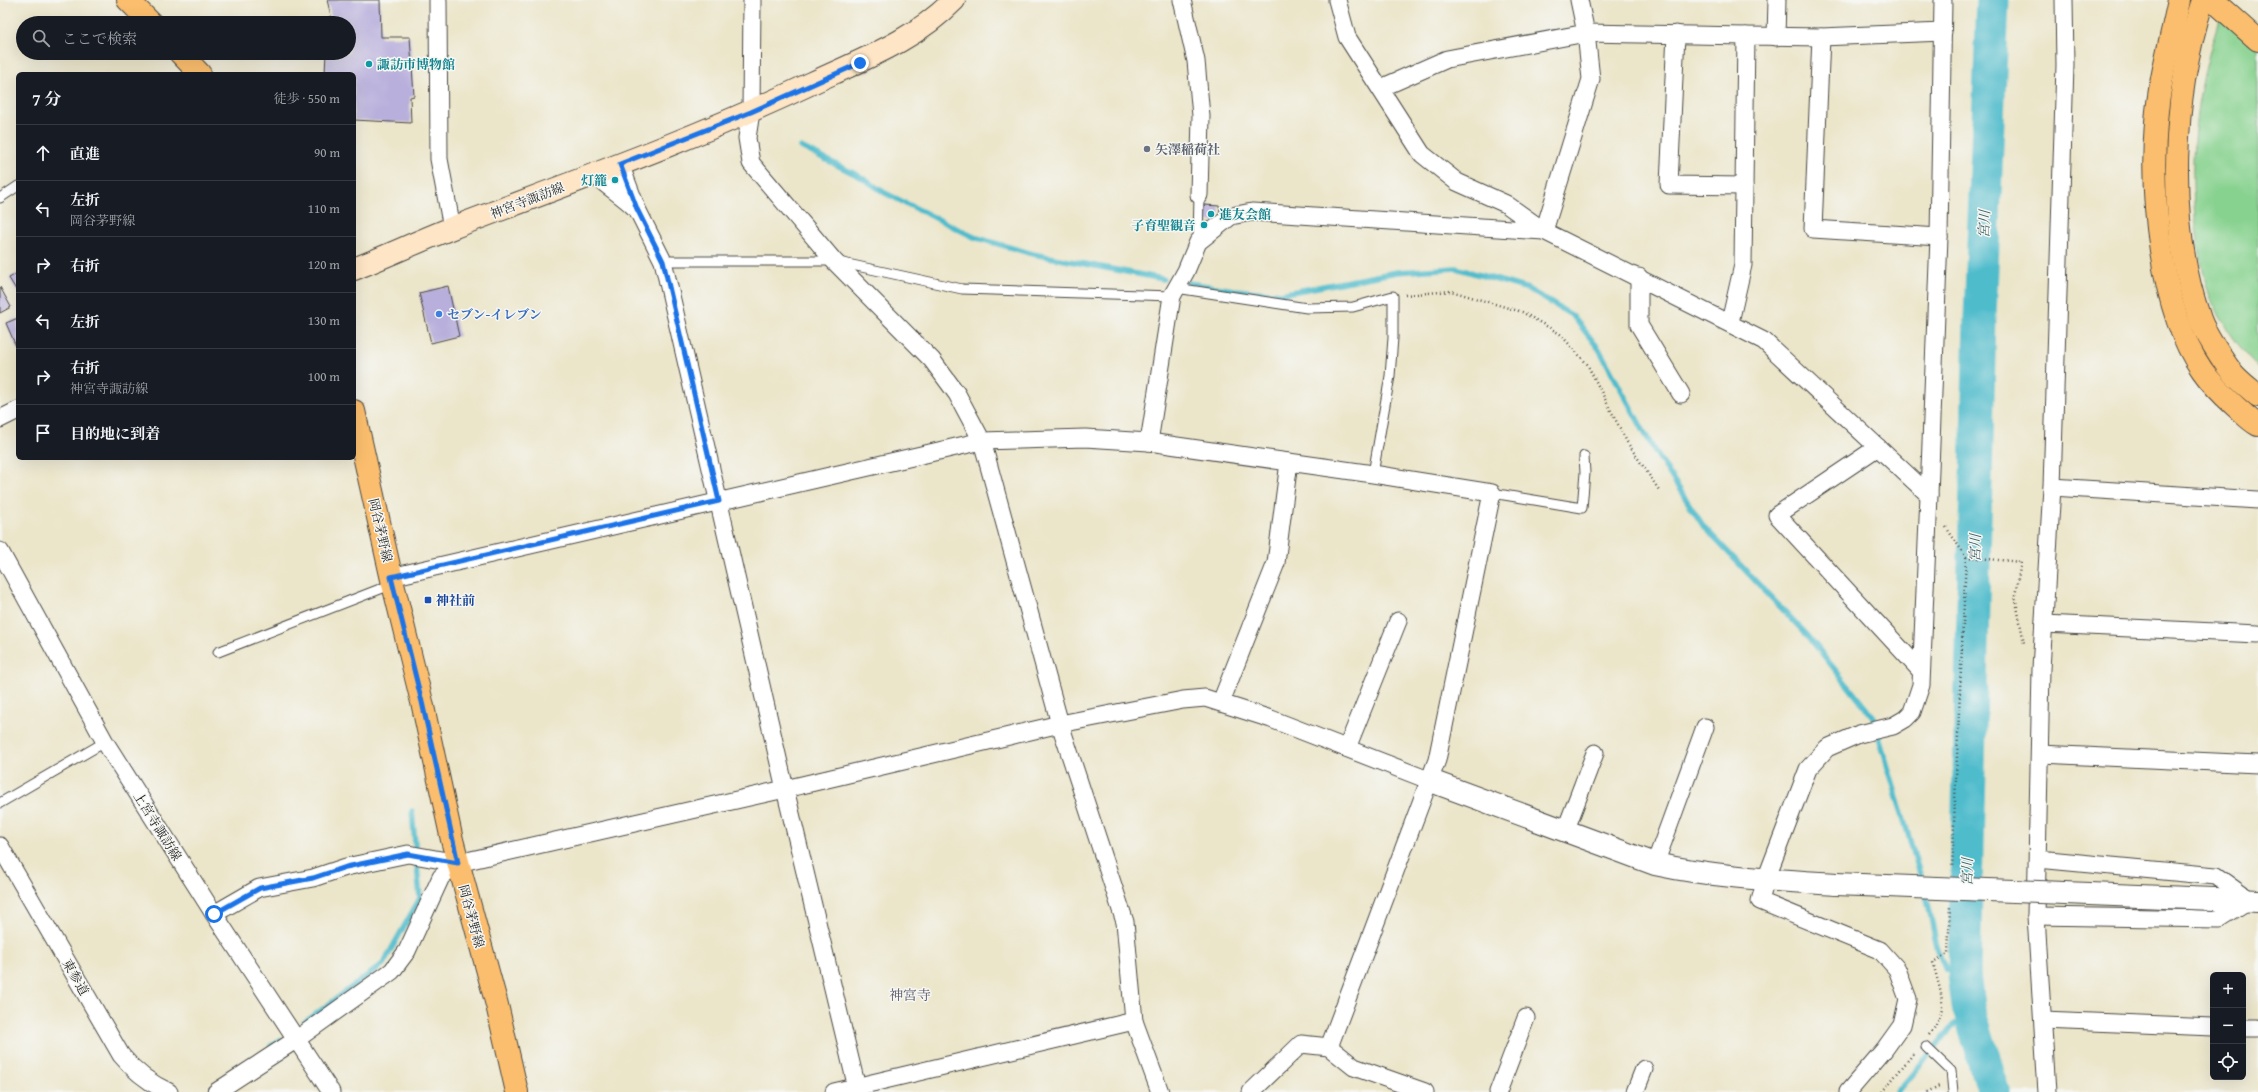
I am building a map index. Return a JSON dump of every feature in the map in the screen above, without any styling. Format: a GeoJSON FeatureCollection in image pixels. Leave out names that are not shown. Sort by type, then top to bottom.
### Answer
{"type":"FeatureCollection","features":[{"type":"Feature","properties":{"kind":"main road"},"geometry":{"type":"LineString","coordinates":[[128,0],[143,16]]}},
{"type":"Feature","properties":{"kind":"main road","name":"神宮寺諏訪線"},"geometry":{"type":"LineString","coordinates":[[356,267],[452,228],[499,212],[751,112],[885,51],[931,21],[954,0]]}},
{"type":"Feature","properties":{"kind":"main road"},"geometry":{"type":"LineString","coordinates":[[2179,0],[2156,121],[2155,166],[2158,233],[2168,283],[2182,330],[2202,370],[2222,394],[2258,425]]}},
{"type":"Feature","properties":{"kind":"main road"},"geometry":{"type":"LineString","coordinates":[[2203,0],[2196,21],[2178,123],[2177,198],[2185,261],[2200,320],[2231,372],[2258,396]]}},
{"type":"Feature","properties":{"kind":"main road"},"geometry":{"type":"LineString","coordinates":[[2213,0],[2243,11],[2258,40]]}},
{"type":"Feature","properties":{"kind":"main road"},"geometry":{"type":"LineString","coordinates":[[187,60],[198,72]]}},
{"type":"Feature","properties":{"kind":"main road","name":"岡谷茅野線"},"geometry":{"type":"LineString","coordinates":[[356,421],[458,863],[517,1092]]}},
{"type":"Feature","properties":{"kind":"street"},"geometry":{"type":"LineString","coordinates":[[438,0],[439,159],[452,228]]}},
{"type":"Feature","properties":{"kind":"street"},"geometry":{"type":"LineString","coordinates":[[752,0],[751,112],[747,138],[751,163],[834,261],[932,360],[957,394],[982,441],[1060,724],[1125,922],[1134,1021],[1160,1092]]}},
{"type":"Feature","properties":{"kind":"street"},"geometry":{"type":"LineString","coordinates":[[1182,0],[1196,60],[1201,116],[1199,195]]}},
{"type":"Feature","properties":{"kind":"street"},"geometry":{"type":"LineString","coordinates":[[1337,0],[1347,37],[1422,154],[1458,182],[1506,204],[1544,230],[1730,322],[1764,341],[1929,495]]}},
{"type":"Feature","properties":{"kind":"street"},"geometry":{"type":"LineString","coordinates":[[1544,230],[1591,79],[1586,33],[1579,0]]}},
{"type":"Feature","properties":{"kind":"street"},"geometry":{"type":"LineString","coordinates":[[1776,37],[1777,0]]}},
{"type":"Feature","properties":{"kind":"street"},"geometry":{"type":"LineString","coordinates":[[1848,1092],[1884,1050],[1902,1025],[1908,999],[1897,969],[1880,950],[1760,901],[1766,879],[1808,769],[1827,748],[1859,734],[1893,726],[1905,719],[1912,712],[1921,685],[1939,236],[1943,0]]}},
{"type":"Feature","properties":{"kind":"street"},"geometry":{"type":"LineString","coordinates":[[2047,1092],[2036,916],[2041,669],[2052,487],[2065,65],[2064,0]]}},
{"type":"Feature","properties":{"kind":"street"},"geometry":{"type":"LineString","coordinates":[[1381,88],[1447,59],[1586,33],[1821,37],[1943,32]]}},
{"type":"Feature","properties":{"kind":"street"},"geometry":{"type":"LineString","coordinates":[[1676,34],[1669,185],[1744,186]]}},
{"type":"Feature","properties":{"kind":"street"},"geometry":{"type":"LineString","coordinates":[[1730,322],[1743,265],[1746,36]]}},
{"type":"Feature","properties":{"kind":"street"},"geometry":{"type":"LineString","coordinates":[[1821,37],[1813,229],[1939,236]]}},
{"type":"Feature","properties":{"kind":"street"},"geometry":{"type":"LineString","coordinates":[[620,164],[637,209],[663,261],[785,789],[857,1089]]}},
{"type":"Feature","properties":{"kind":"street"},"geometry":{"type":"LineString","coordinates":[[594,174],[608,188],[622,195],[637,209]]}},
{"type":"Feature","properties":{"kind":"street"},"geometry":{"type":"LineString","coordinates":[[1149,442],[1174,292],[1186,271],[1198,242],[1231,216],[1252,212],[1544,230]]}},
{"type":"Feature","properties":{"kind":"street"},"geometry":{"type":"LineString","coordinates":[[1639,278],[1640,325],[1681,394]]}},
{"type":"Feature","properties":{"kind":"street"},"geometry":{"type":"LineString","coordinates":[[0,419],[16,411]]}},
{"type":"Feature","properties":{"kind":"street"},"geometry":{"type":"LineString","coordinates":[[392,580],[719,501],[982,441],[1085,438],[1149,442],[1373,474],[1492,493],[1437,760],[1431,781],[1329,1047]]}},
{"type":"Feature","properties":{"kind":"street"},"geometry":{"type":"LineString","coordinates":[[1878,447],[1777,515],[1921,671]]}},
{"type":"Feature","properties":{"kind":"street"},"geometry":{"type":"LineString","coordinates":[[1221,702],[1276,564],[1289,462]]}},
{"type":"Feature","properties":{"kind":"street"},"geometry":{"type":"LineString","coordinates":[[2052,487],[2258,500]]}},
{"type":"Feature","properties":{"kind":"street","name":"上宮寺諏訪線"},"geometry":{"type":"LineString","coordinates":[[0,551],[105,742],[214,914],[331,1092]]}},
{"type":"Feature","properties":{"kind":"street"},"geometry":{"type":"LineString","coordinates":[[1347,748],[1398,621]]}},
{"type":"Feature","properties":{"kind":"street"},"geometry":{"type":"LineString","coordinates":[[2044,624],[2258,634]]}},
{"type":"Feature","properties":{"kind":"street"},"geometry":{"type":"LineString","coordinates":[[214,914],[260,888],[313,878],[346,867],[408,854],[458,863],[785,789],[1060,724],[1183,700],[1205,698],[1221,702],[1347,748],[1431,781],[1566,829],[1654,864],[1685,870],[1766,879],[1836,884],[2253,900]]}},
{"type":"Feature","properties":{"kind":"street"},"geometry":{"type":"LineString","coordinates":[[1654,864],[1706,727]]}},
{"type":"Feature","properties":{"kind":"street"},"geometry":{"type":"LineString","coordinates":[[1566,829],[1595,752]]}},
{"type":"Feature","properties":{"kind":"street"},"geometry":{"type":"LineString","coordinates":[[2040,754],[2258,764]]}},
{"type":"Feature","properties":{"kind":"street","name":"東参道"},"geometry":{"type":"LineString","coordinates":[[0,846],[121,1055],[131,1067],[150,1084],[169,1092]]}},
{"type":"Feature","properties":{"kind":"street"},"geometry":{"type":"LineString","coordinates":[[2038,859],[2216,876],[2253,900]]}},
{"type":"Feature","properties":{"kind":"street"},"geometry":{"type":"LineString","coordinates":[[216,1092],[296,1039],[392,971],[406,952],[441,877],[458,863]]}},
{"type":"Feature","properties":{"kind":"street"},"geometry":{"type":"LineString","coordinates":[[2036,916],[2219,920],[2253,900]]}},
{"type":"Feature","properties":{"kind":"street"},"geometry":{"type":"LineString","coordinates":[[1498,1092],[1526,1018]]}},
{"type":"Feature","properties":{"kind":"street"},"geometry":{"type":"LineString","coordinates":[[2042,1020],[2210,1027]]}},
{"type":"Feature","properties":{"kind":"street"},"geometry":{"type":"LineString","coordinates":[[834,1092],[857,1089],[1134,1021]]}},
{"type":"Feature","properties":{"kind":"street"},"geometry":{"type":"LineString","coordinates":[[2246,1028],[2258,1028]]}},
{"type":"Feature","properties":{"kind":"street"},"geometry":{"type":"LineString","coordinates":[[1251,1092],[1301,1044],[1329,1047],[1354,1067],[1425,1092]]}},
{"type":"Feature","properties":{"kind":"street"},"geometry":{"type":"LineString","coordinates":[[1635,1092],[1644,1069]]}},
{"type":"Feature","properties":{"kind":"lane"},"geometry":{"type":"LineString","coordinates":[[0,198],[16,187]]}},
{"type":"Feature","properties":{"kind":"lane"},"geometry":{"type":"LineString","coordinates":[[1198,242],[1199,195]]}},
{"type":"Feature","properties":{"kind":"lane"},"geometry":{"type":"LineString","coordinates":[[663,261],[834,261],[962,290],[1174,292],[1307,308],[1353,307],[1393,296],[1393,338],[1390,376],[1373,474]]}},
{"type":"Feature","properties":{"kind":"lane"},"geometry":{"type":"LineString","coordinates":[[1492,493],[1582,508],[1585,473],[1584,456]]}},
{"type":"Feature","properties":{"kind":"lane"},"geometry":{"type":"LineString","coordinates":[[218,652],[392,580]]}},
{"type":"Feature","properties":{"kind":"lane"},"geometry":{"type":"LineString","coordinates":[[0,803],[105,742]]}},
{"type":"Feature","properties":{"kind":"lane"},"geometry":{"type":"LineString","coordinates":[[1925,1044],[1951,1071],[1953,1092]]}},
{"type":"Feature","properties":{"kind":"path"},"geometry":{"type":"LineString","coordinates":[[1393,296],[1452,291],[1522,312],[1560,334],[1587,364],[1627,442],[1658,490]]}},
{"type":"Feature","properties":{"kind":"path"},"geometry":{"type":"LineString","coordinates":[[1946,522],[1946,529],[1966,557],[1952,875]]}},
{"type":"Feature","properties":{"kind":"path"},"geometry":{"type":"LineString","coordinates":[[1966,557],[2021,562],[2015,596],[2024,643],[2041,669]]}},
{"type":"Feature","properties":{"kind":"path"},"geometry":{"type":"LineString","coordinates":[[1925,1044],[1938,1023],[1943,1009],[1932,962],[1948,954],[1950,899]]}},
{"type":"Feature","properties":{"kind":"path"},"geometry":{"type":"LineString","coordinates":[[1882,1092],[1915,1052]]}},
{"type":"Feature","properties":{"kind":"green space"},"geometry":{"type":"Polygon","coordinates":[[[2219,20],[2258,42],[2258,367],[2235,340],[2212,302],[2203,270],[2195,217],[2193,160],[2198,104],[2210,49],[2219,20]]]}},
{"type":"Feature","properties":{"kind":"building","name":"諏訪市博物館"},"geometry":{"type":"Polygon","coordinates":[[[327,0],[380,0],[381,37],[410,37],[414,96],[410,97],[411,123],[356,120],[356,72],[325,72],[326,60],[356,60],[356,16],[331,16],[327,0]]]}},
{"type":"Feature","properties":{"kind":"building","name":"進友会館"},"geometry":{"type":"Polygon","coordinates":[[[1204,205],[1220,206],[1219,222],[1203,221],[1204,205]]]}},
{"type":"Feature","properties":{"kind":"building"},"geometry":{"type":"Polygon","coordinates":[[[16,274],[16,290],[9,278],[16,274]]]}},
{"type":"Feature","properties":{"kind":"building","name":"セブン-イレブン"},"geometry":{"type":"Polygon","coordinates":[[[448,286],[459,336],[431,343],[419,293],[448,286]]]}},
{"type":"Feature","properties":{"kind":"building"},"geometry":{"type":"Polygon","coordinates":[[[0,287],[11,307],[0,313],[0,287]]]}},
{"type":"Feature","properties":{"kind":"building"},"geometry":{"type":"Polygon","coordinates":[[[16,319],[16,346],[6,323],[16,319]]]}},
{"type":"Feature","properties":{"kind":"waterway","name":"宮川"},"geometry":{"type":"LineString","coordinates":[[1993,0],[1980,317],[1964,974],[1968,1006],[1994,1092]]}},
{"type":"Feature","properties":{"kind":"waterway"},"geometry":{"type":"LineString","coordinates":[[801,147],[861,177],[885,193],[974,237],[1033,254],[1163,279]]}},
{"type":"Feature","properties":{"kind":"waterway"},"geometry":{"type":"LineString","coordinates":[[1188,283],[1234,290],[1281,294],[1397,272],[1456,268],[1528,289],[1573,316],[1599,349],[1654,450],[1704,527],[1808,636],[1873,717],[1923,884]]}},
{"type":"Feature","properties":{"kind":"waterway"},"geometry":{"type":"LineString","coordinates":[[304,1023],[383,964],[420,898],[412,811]]}},
{"type":"Feature","properties":{"kind":"waterway"},"geometry":{"type":"LineString","coordinates":[[1925,892],[1938,950],[1946,969],[1964,974]]}},
{"type":"Feature","properties":{"kind":"waterway"},"geometry":{"type":"LineString","coordinates":[[1897,1092],[1954,1025],[1972,1020]]}},
{"type":"Feature","properties":{"kind":"waterway"},"geometry":{"type":"LineString","coordinates":[[271,1046],[280,1040]]}},
{"type":"Feature","properties":{"kind":"place","name":"諏訪市博物館"},"geometry":{"type":"Point","coordinates":[369,64]}},
{"type":"Feature","properties":{"kind":"place","name":"矢澤稲荷社"},"geometry":{"type":"Point","coordinates":[1147,149]}},
{"type":"Feature","properties":{"kind":"place","name":"灯籠"},"geometry":{"type":"Point","coordinates":[615,180]}},
{"type":"Feature","properties":{"kind":"place","name":"進友会館"},"geometry":{"type":"Point","coordinates":[1211,214]}},
{"type":"Feature","properties":{"kind":"place","name":"子育聖観音"},"geometry":{"type":"Point","coordinates":[1204,225]}},
{"type":"Feature","properties":{"kind":"place","name":"セブン-イレブン"},"geometry":{"type":"Point","coordinates":[439,314]}},
{"type":"Feature","properties":{"kind":"place","name":"神社前"},"geometry":{"type":"Point","coordinates":[428,600]}},
{"type":"Feature","properties":{"kind":"district","name":"神宮寺"},"geometry":{"type":"Point","coordinates":[910,995]}},
{"type":"Feature","properties":{"kind":"route"},"geometry":{"type":"LineString","coordinates":[[214,914],[260,888],[313,878],[346,867],[367,864],[408,854],[458,863],[436,772],[422,702],[391,577],[719,501],[663,261],[637,209],[620,164],[751,112],[860,63]]}}]}
